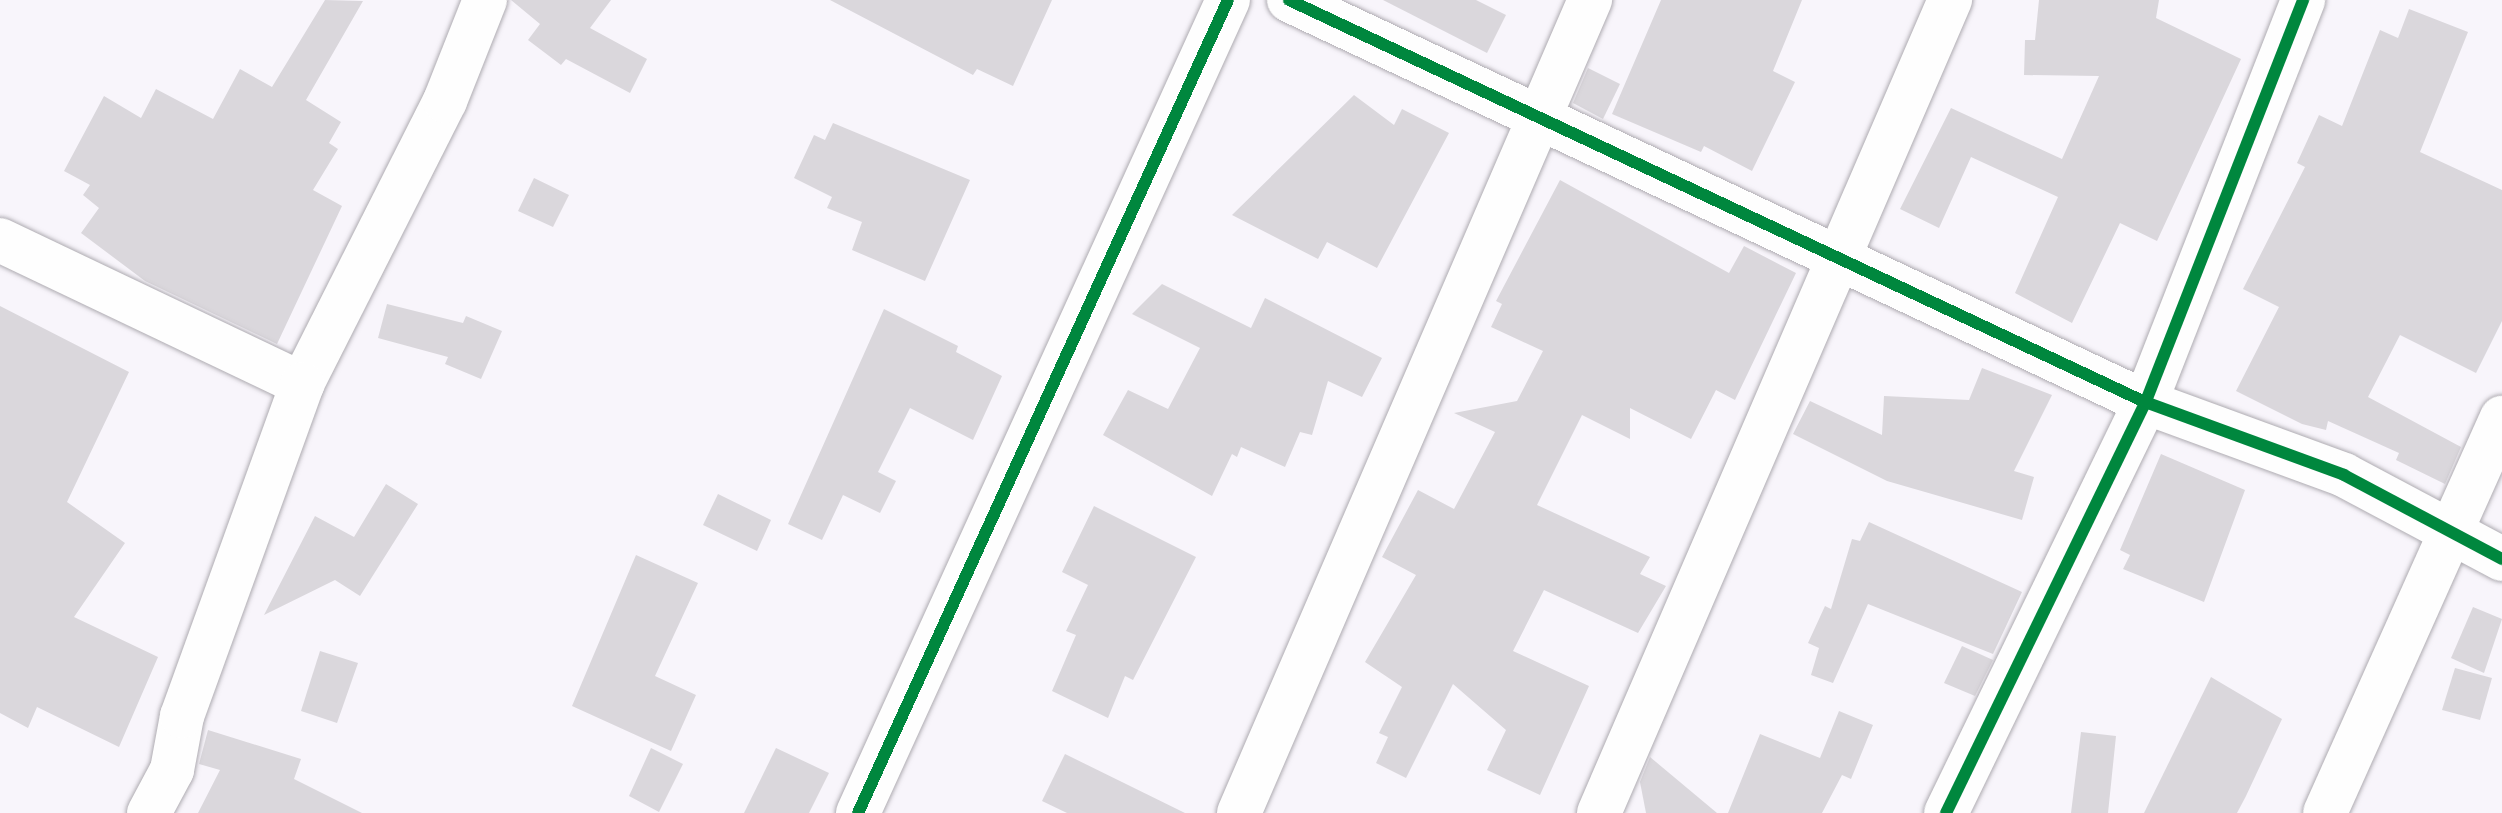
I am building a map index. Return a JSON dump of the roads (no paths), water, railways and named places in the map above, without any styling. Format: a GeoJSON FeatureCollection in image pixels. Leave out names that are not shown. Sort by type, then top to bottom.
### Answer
{"type":"FeatureCollection","features":[{"type":"Feature","properties":{"kind":"street"},"geometry":{"type":"LineString","coordinates":[[149,813],[172,770],[182,716],[302,384],[445,101],[485,0]]}},
{"type":"Feature","properties":{"kind":"street"},"geometry":{"type":"LineString","coordinates":[[858,813],[1228,0]]}},
{"type":"Feature","properties":{"kind":"street"},"geometry":{"type":"LineString","coordinates":[[1289,0],[2145,402],[2344,475],[2502,559]]}},
{"type":"Feature","properties":{"kind":"street"},"geometry":{"type":"LineString","coordinates":[[1239,813],[1590,0]]}},
{"type":"Feature","properties":{"kind":"street"},"geometry":{"type":"LineString","coordinates":[[1599,813],[1950,0]]}},
{"type":"Feature","properties":{"kind":"street"},"geometry":{"type":"LineString","coordinates":[[1946,813],[2146,401],[2303,0]]}},
{"type":"Feature","properties":{"kind":"street"},"geometry":{"type":"LineString","coordinates":[[0,240],[302,384]]}},
{"type":"Feature","properties":{"kind":"street"},"geometry":{"type":"LineString","coordinates":[[2325,813],[2502,418]]}}]}
